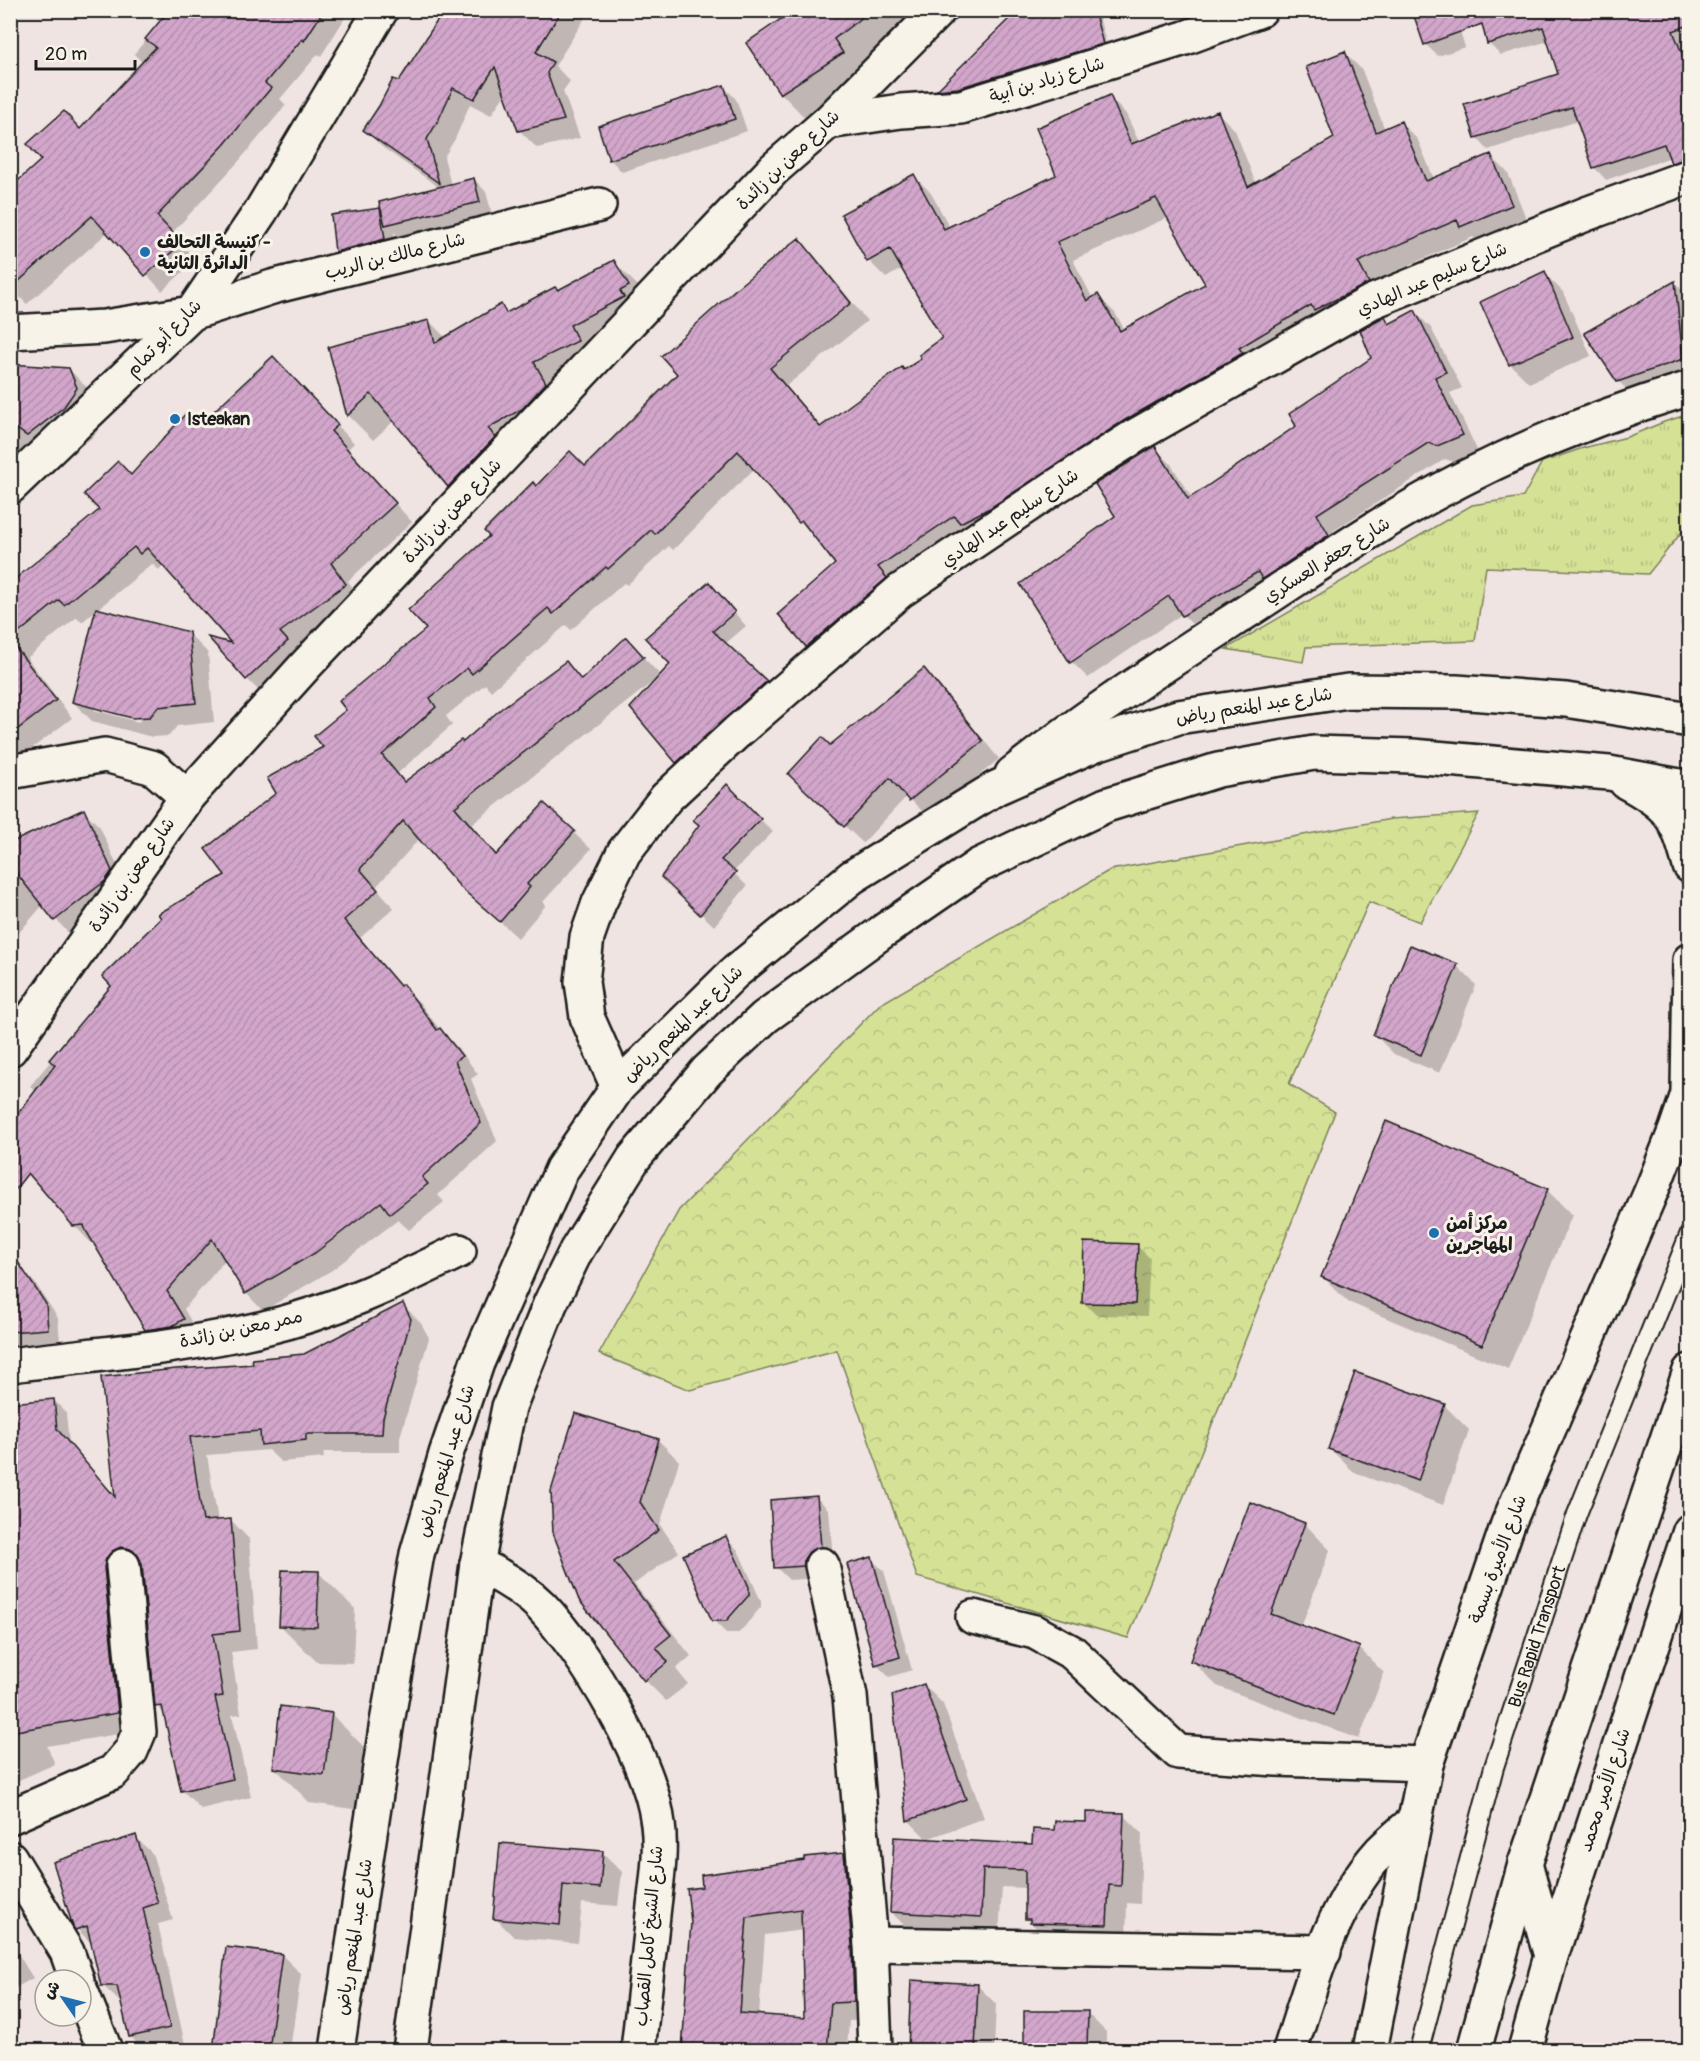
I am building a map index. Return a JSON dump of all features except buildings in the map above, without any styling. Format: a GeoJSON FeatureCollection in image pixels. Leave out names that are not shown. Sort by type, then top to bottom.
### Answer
{"type":"FeatureCollection","features":[{"type":"Feature","properties":{"kind":"street","name":"شارع أبو تمام"},"geometry":{"type":"LineString","coordinates":[[10,487],[192,313],[261,211],[381,10]]}},
{"type":"Feature","properties":{"kind":"street","name":"شارع معن بن زائدة"},"geometry":{"type":"LineString","coordinates":[[10,1049],[187,797],[306,665],[774,169],[828,122],[939,10]]}},
{"type":"Feature","properties":{"kind":"street","name":"شارع زياد بن أبية"},"geometry":{"type":"LineString","coordinates":[[828,122],[900,111],[961,107],[1185,38],[1260,10]]}},
{"type":"Feature","properties":{"kind":"street","name":"شارع سليم عبد الهادي"},"geometry":{"type":"LineString","coordinates":[[618,1087],[587,1017],[582,982],[587,937],[599,903],[624,852],[674,791],[737,732],[900,591],[1135,436],[1371,302],[1586,214],[1689,176]]}},
{"type":"Feature","properties":{"kind":"street","name":"شارع مالك بن الريب"},"geometry":{"type":"LineString","coordinates":[[10,332],[104,327],[192,313],[272,287],[600,205]]}},
{"type":"Feature","properties":{"kind":"street","name":"شارع جعفر العسكري"},"geometry":{"type":"LineString","coordinates":[[996,788],[1128,688],[1352,543],[1461,480],[1599,418],[1689,388]]}},
{"type":"Feature","properties":{"kind":"street","name":"شارع عبد المنعم رياض"},"geometry":{"type":"LineString","coordinates":[[337,2050],[386,1728],[417,1554],[446,1454],[477,1363],[562,1169],[618,1087],[734,973],[852,877],[996,788],[1096,744],[1178,717],[1348,691],[1456,692],[1566,700],[1689,720]]}},
{"type":"Feature","properties":{"kind":"street"},"geometry":{"type":"LineString","coordinates":[[410,2050],[477,1563],[509,1407],[550,1304],[576,1251],[634,1158],[707,1071],[765,1017],[978,866],[1106,805],[1218,770],[1314,753],[1412,756],[1609,773],[1689,788]]}},
{"type":"Feature","properties":{"kind":"street"},"geometry":{"type":"LineString","coordinates":[[10,772],[105,755],[154,768],[187,797]]}},
{"type":"Feature","properties":{"kind":"street"},"geometry":{"type":"LineString","coordinates":[[1609,773],[1649,794],[1668,811],[1681,831],[1689,866]]}},
{"type":"Feature","properties":{"kind":"street","name":"شارع الأميرة بسمة"},"geometry":{"type":"LineString","coordinates":[[1370,2050],[1426,1764],[1508,1524],[1653,1187],[1689,1089],[1689,960]]}},
{"type":"Feature","properties":{"kind":"street","name":"ممر معن بن زائدة"},"geometry":{"type":"LineString","coordinates":[[10,1365],[206,1340],[265,1328],[336,1307],[459,1251]]}},
{"type":"Feature","properties":{"kind":"street"},"geometry":{"type":"LineString","coordinates":[[1474,2050],[1525,1864],[1689,1371]]}},
{"type":"Feature","properties":{"kind":"street","name":"شارع الأمير محمد"},"geometry":{"type":"LineString","coordinates":[[1525,2050],[1551,1956],[1689,1531]]}},
{"type":"Feature","properties":{"kind":"street","name":"شارع الشيخ كامل القصاب"},"geometry":{"type":"LineString","coordinates":[[477,1563],[508,1579],[541,1606],[576,1649],[607,1697],[649,1788],[658,1824],[657,1875],[638,2050]]}},
{"type":"Feature","properties":{"kind":"street"},"geometry":{"type":"LineString","coordinates":[[822,1565],[850,1696],[871,1944],[875,2050]]}},
{"type":"Feature","properties":{"kind":"street"},"geometry":{"type":"LineString","coordinates":[[10,1817],[113,1772],[131,1751],[139,1732],[123,1566]]}},
{"type":"Feature","properties":{"kind":"street"},"geometry":{"type":"LineString","coordinates":[[973,1617],[1035,1632],[1073,1653],[1178,1752],[1276,1759],[1426,1764]]}},
{"type":"Feature","properties":{"kind":"street"},"geometry":{"type":"LineString","coordinates":[[1290,2050],[1338,1915],[1381,1852],[1414,1821]]}},
{"type":"Feature","properties":{"kind":"street"},"geometry":{"type":"LineString","coordinates":[[10,1858],[67,1952],[73,1968]]}},
{"type":"Feature","properties":{"kind":"street"},"geometry":{"type":"LineString","coordinates":[[1525,1864],[1551,1956]]}},
{"type":"Feature","properties":{"kind":"street"},"geometry":{"type":"LineString","coordinates":[[871,1944],[1324,1952]]}},
{"type":"Feature","properties":{"kind":"street"},"geometry":{"type":"LineString","coordinates":[[93,2020],[105,2050]]}},
{"type":"Feature","properties":{"kind":"lane","name":"Bus Rapid Transport"},"geometry":{"type":"LineString","coordinates":[[1419,2050],[1494,1767],[1577,1514],[1689,1233]]}},
{"type":"Feature","properties":{"kind":"green space"},"geometry":{"type":"Polygon","coordinates":[[[1689,414],[1689,523],[1648,574],[1486,567],[1475,641],[1306,647],[1303,662],[1226,649],[1472,505],[1523,497],[1542,462],[1583,448],[1627,437],[1689,414]]]}},
{"type":"Feature","properties":{"kind":"green space"},"geometry":{"type":"Polygon","coordinates":[[[1479,813],[1420,922],[1369,902],[1289,1084],[1335,1112],[1128,1638],[917,1577],[837,1350],[690,1390],[599,1354],[679,1210],[879,1005],[1110,870],[1391,819],[1479,813]]]}},
{"type":"Feature","properties":{"kind":"place","name":"كنيسة التحالف - الدائرة الثانية"},"geometry":{"type":"Point","coordinates":[145,252]}},
{"type":"Feature","properties":{"kind":"place","name":"Isteakan"},"geometry":{"type":"Point","coordinates":[175,419]}},
{"type":"Feature","properties":{"kind":"place","name":"مركز أمن المهاجرين"},"geometry":{"type":"Point","coordinates":[1434,1233]}}]}
